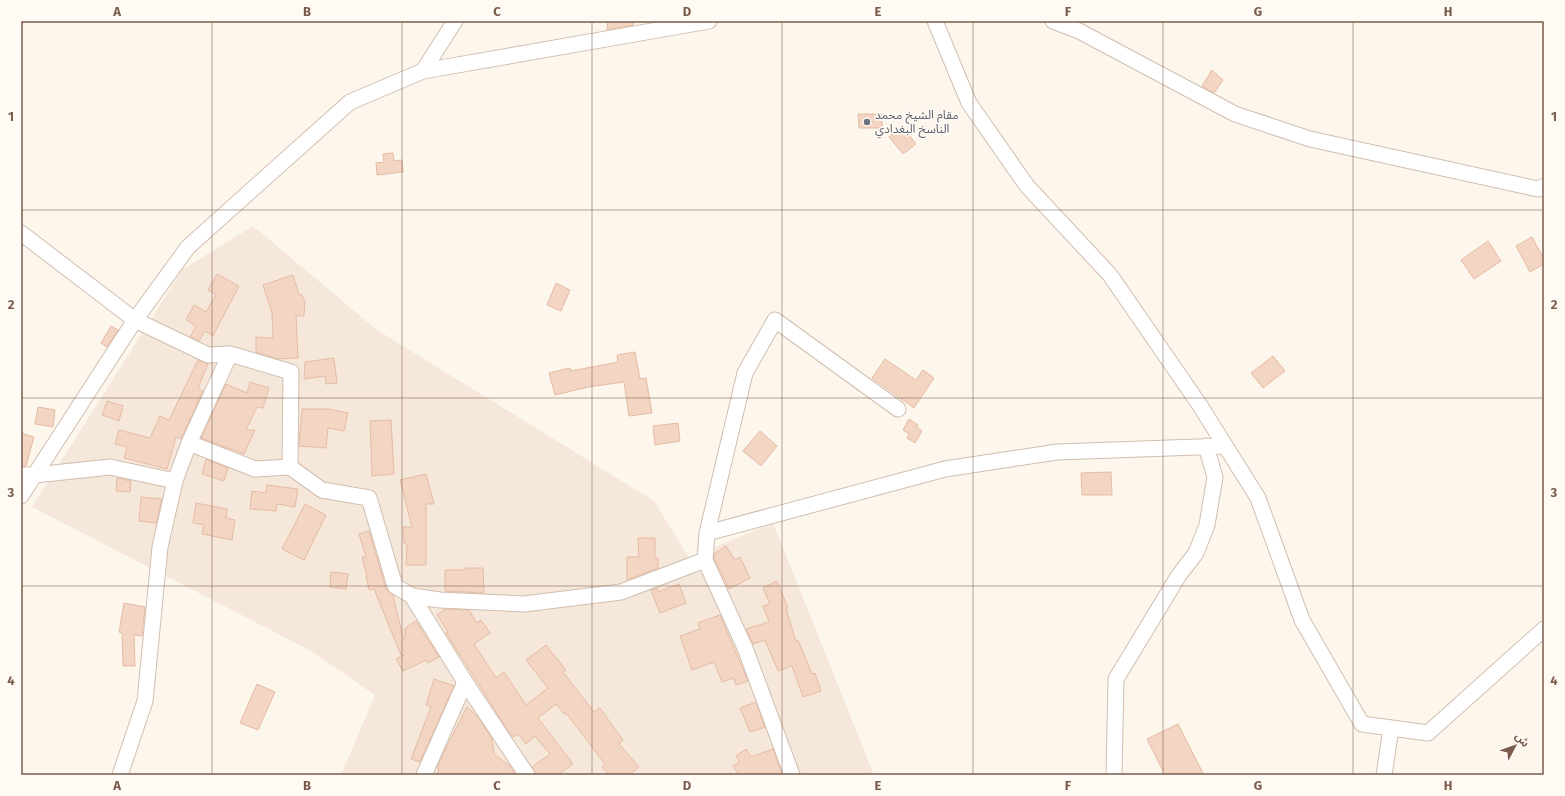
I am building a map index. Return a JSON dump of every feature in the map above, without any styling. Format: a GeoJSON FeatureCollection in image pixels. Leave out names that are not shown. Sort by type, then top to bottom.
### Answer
{"type":"FeatureCollection","features":[{"type":"Feature","properties":{"kind":"street"},"geometry":{"type":"LineString","coordinates":[[423,71],[456,21]]}},
{"type":"Feature","properties":{"kind":"street"},"geometry":{"type":"LineString","coordinates":[[21,496],[28,475],[135,320],[188,247],[350,102],[423,71],[709,21]]}},
{"type":"Feature","properties":{"kind":"street"},"geometry":{"type":"LineString","coordinates":[[935,21],[969,103],[1027,186],[1110,275],[1225,446],[1258,498],[1302,620],[1362,724],[1428,733],[1544,629]]}},
{"type":"Feature","properties":{"kind":"street"},"geometry":{"type":"LineString","coordinates":[[1053,21],[1079,31],[1235,114],[1310,139],[1538,189],[1544,186]]}},
{"type":"Feature","properties":{"kind":"street"},"geometry":{"type":"LineString","coordinates":[[21,233],[135,320],[208,355],[230,354],[291,372],[290,467]]}},
{"type":"Feature","properties":{"kind":"street"},"geometry":{"type":"LineString","coordinates":[[792,775],[745,648],[705,560],[707,533],[745,373],[775,320],[898,409]]}},
{"type":"Feature","properties":{"kind":"street"},"geometry":{"type":"LineString","coordinates":[[120,775],[145,701],[160,547],[175,481],[189,442],[230,354]]}},
{"type":"Feature","properties":{"kind":"street"},"geometry":{"type":"LineString","coordinates":[[189,442],[256,469],[290,467],[322,490],[369,498],[395,586],[412,596],[440,600],[531,604],[621,592],[705,560]]}},
{"type":"Feature","properties":{"kind":"street"},"geometry":{"type":"LineString","coordinates":[[1114,775],[1116,680],[1179,575],[1196,553],[1207,525],[1215,477],[1206,446]]}},
{"type":"Feature","properties":{"kind":"street"},"geometry":{"type":"LineString","coordinates":[[707,533],[945,469],[1057,452],[1225,446]]}},
{"type":"Feature","properties":{"kind":"street"},"geometry":{"type":"LineString","coordinates":[[28,475],[110,466],[175,481]]}},
{"type":"Feature","properties":{"kind":"street"},"geometry":{"type":"LineString","coordinates":[[412,596],[465,682],[527,775]]}},
{"type":"Feature","properties":{"kind":"street"},"geometry":{"type":"LineString","coordinates":[[424,775],[465,682]]}},
{"type":"Feature","properties":{"kind":"street"},"geometry":{"type":"LineString","coordinates":[[1384,775],[1391,728]]}},
{"type":"Feature","properties":{"kind":"shaded area"},"geometry":{"type":"Polygon","coordinates":[[[253,226],[377,330],[654,501],[689,558],[773,523],[874,775],[341,775],[375,695],[311,651],[32,507],[182,270],[253,226]]]}},
{"type":"Feature","properties":{"kind":"building"},"geometry":{"type":"Polygon","coordinates":[[[608,21],[634,21],[633,25],[607,30],[608,21]]]}},
{"type":"Feature","properties":{"kind":"building"},"geometry":{"type":"Polygon","coordinates":[[[1212,70],[1223,80],[1214,93],[1202,86],[1212,70]]]}},
{"type":"Feature","properties":{"kind":"building"},"geometry":{"type":"Polygon","coordinates":[[[858,114],[882,114],[882,128],[859,128],[858,114]]]}},
{"type":"Feature","properties":{"kind":"building"},"geometry":{"type":"Polygon","coordinates":[[[902,126],[916,144],[903,154],[889,137],[902,126]]]}},
{"type":"Feature","properties":{"kind":"building"},"geometry":{"type":"Polygon","coordinates":[[[393,153],[394,161],[402,160],[403,172],[377,175],[376,163],[384,162],[383,154],[393,153]]]}},
{"type":"Feature","properties":{"kind":"building"},"geometry":{"type":"Polygon","coordinates":[[[1532,237],[1544,259],[1544,264],[1530,272],[1516,246],[1532,237]]]}},
{"type":"Feature","properties":{"kind":"building"},"geometry":{"type":"Polygon","coordinates":[[[1488,241],[1501,261],[1474,279],[1461,260],[1488,241]]]}},
{"type":"Feature","properties":{"kind":"building"},"geometry":{"type":"Polygon","coordinates":[[[217,274],[239,286],[213,336],[205,331],[199,341],[190,337],[196,326],[186,320],[194,305],[206,312],[216,295],[208,290],[217,274]]]}},
{"type":"Feature","properties":{"kind":"building"},"geometry":{"type":"Polygon","coordinates":[[[293,275],[299,295],[301,294],[305,301],[304,316],[296,316],[298,358],[278,359],[256,352],[256,337],[273,338],[272,313],[263,285],[293,275]]]}},
{"type":"Feature","properties":{"kind":"building"},"geometry":{"type":"Polygon","coordinates":[[[556,283],[570,290],[561,311],[547,305],[556,283]]]}},
{"type":"Feature","properties":{"kind":"building"},"geometry":{"type":"Polygon","coordinates":[[[111,326],[118,330],[107,347],[101,343],[111,326]]]}},
{"type":"Feature","properties":{"kind":"building"},"geometry":{"type":"Polygon","coordinates":[[[635,352],[640,379],[646,378],[652,413],[629,416],[624,382],[588,387],[555,395],[549,373],[570,368],[571,371],[618,362],[617,355],[635,352]]]}},
{"type":"Feature","properties":{"kind":"building"},"geometry":{"type":"Polygon","coordinates":[[[1273,356],[1285,371],[1263,388],[1251,373],[1273,356]]]}},
{"type":"Feature","properties":{"kind":"building"},"geometry":{"type":"Polygon","coordinates":[[[334,358],[337,383],[326,384],[325,376],[304,379],[305,362],[334,358]]]}},
{"type":"Feature","properties":{"kind":"building"},"geometry":{"type":"Polygon","coordinates":[[[885,359],[916,380],[923,370],[934,378],[914,408],[872,378],[885,359]]]}},
{"type":"Feature","properties":{"kind":"building"},"geometry":{"type":"Polygon","coordinates":[[[198,360],[208,364],[198,388],[203,391],[181,439],[176,437],[167,469],[124,458],[127,447],[115,444],[119,430],[150,438],[160,416],[169,420],[198,360]]]}},
{"type":"Feature","properties":{"kind":"building"},"geometry":{"type":"Polygon","coordinates":[[[250,382],[269,388],[263,408],[257,407],[246,430],[255,430],[244,454],[201,438],[226,384],[247,393],[250,382]]]}},
{"type":"Feature","properties":{"kind":"building"},"geometry":{"type":"Polygon","coordinates":[[[107,401],[123,406],[119,421],[102,415],[107,401]]]}},
{"type":"Feature","properties":{"kind":"building"},"geometry":{"type":"Polygon","coordinates":[[[38,407],[55,410],[53,427],[35,424],[38,407]]]}},
{"type":"Feature","properties":{"kind":"building"},"geometry":{"type":"Polygon","coordinates":[[[302,409],[329,409],[348,413],[344,431],[328,428],[326,448],[299,446],[302,409]]]}},
{"type":"Feature","properties":{"kind":"building"},"geometry":{"type":"Polygon","coordinates":[[[909,419],[918,425],[917,427],[922,431],[915,443],[907,438],[909,434],[903,430],[909,419]]]}},
{"type":"Feature","properties":{"kind":"building"},"geometry":{"type":"Polygon","coordinates":[[[391,420],[394,474],[372,476],[370,421],[391,420]]]}},
{"type":"Feature","properties":{"kind":"building"},"geometry":{"type":"Polygon","coordinates":[[[678,423],[680,441],[655,445],[653,426],[678,423]]]}},
{"type":"Feature","properties":{"kind":"building"},"geometry":{"type":"Polygon","coordinates":[[[760,431],[777,446],[761,466],[743,451],[760,431]]]}},
{"type":"Feature","properties":{"kind":"building"},"geometry":{"type":"Polygon","coordinates":[[[21,433],[34,437],[26,466],[21,466],[21,433]]]}},
{"type":"Feature","properties":{"kind":"building"},"geometry":{"type":"Polygon","coordinates":[[[206,459],[228,468],[224,481],[202,474],[206,459]]]}},
{"type":"Feature","properties":{"kind":"building"},"geometry":{"type":"Polygon","coordinates":[[[1111,472],[1112,495],[1082,495],[1081,473],[1111,472]]]}},
{"type":"Feature","properties":{"kind":"building"},"geometry":{"type":"Polygon","coordinates":[[[426,474],[434,504],[426,504],[426,565],[406,565],[407,544],[404,544],[403,527],[412,527],[400,480],[426,474]]]}},
{"type":"Feature","properties":{"kind":"building"},"geometry":{"type":"Polygon","coordinates":[[[117,478],[131,481],[130,492],[116,491],[117,478]]]}},
{"type":"Feature","properties":{"kind":"building"},"geometry":{"type":"Polygon","coordinates":[[[267,485],[298,489],[295,507],[277,504],[276,511],[250,509],[252,491],[266,493],[267,485]]]}},
{"type":"Feature","properties":{"kind":"building"},"geometry":{"type":"Polygon","coordinates":[[[141,497],[162,499],[156,523],[139,521],[141,497]]]}},
{"type":"Feature","properties":{"kind":"building"},"geometry":{"type":"Polygon","coordinates":[[[196,503],[227,509],[226,518],[235,520],[232,540],[202,534],[204,525],[193,523],[196,503]]]}},
{"type":"Feature","properties":{"kind":"building"},"geometry":{"type":"Polygon","coordinates":[[[305,504],[326,515],[304,560],[282,549],[305,504]]]}},
{"type":"Feature","properties":{"kind":"building"},"geometry":{"type":"Polygon","coordinates":[[[369,531],[386,589],[393,595],[403,638],[405,638],[405,628],[416,621],[439,657],[428,663],[426,660],[403,671],[396,659],[404,655],[401,655],[374,589],[369,590],[366,576],[362,557],[366,557],[359,534],[369,531]]]}},
{"type":"Feature","properties":{"kind":"building"},"geometry":{"type":"Polygon","coordinates":[[[638,538],[655,538],[655,558],[658,558],[658,568],[627,580],[627,557],[639,557],[638,538]]]}},
{"type":"Feature","properties":{"kind":"building"},"geometry":{"type":"Polygon","coordinates":[[[726,546],[735,560],[740,557],[750,578],[729,589],[714,558],[715,553],[726,546]]]}},
{"type":"Feature","properties":{"kind":"building"},"geometry":{"type":"Polygon","coordinates":[[[465,568],[483,568],[484,593],[445,591],[445,570],[465,570],[465,568]]]}},
{"type":"Feature","properties":{"kind":"building"},"geometry":{"type":"Polygon","coordinates":[[[331,572],[348,574],[346,589],[330,587],[331,572]]]}},
{"type":"Feature","properties":{"kind":"building"},"geometry":{"type":"Polygon","coordinates":[[[777,581],[788,608],[786,609],[796,641],[798,640],[812,674],[815,673],[821,691],[803,697],[792,666],[778,671],[765,640],[753,644],[746,629],[769,622],[763,606],[770,604],[763,588],[777,581]]]}},
{"type":"Feature","properties":{"kind":"building"},"geometry":{"type":"Polygon","coordinates":[[[679,584],[686,603],[660,613],[651,590],[658,588],[658,592],[679,584]]]}},
{"type":"Feature","properties":{"kind":"building"},"geometry":{"type":"Polygon","coordinates":[[[124,603],[145,607],[142,636],[134,635],[135,666],[123,666],[122,633],[119,632],[124,603]]]}},
{"type":"Feature","properties":{"kind":"building"},"geometry":{"type":"Polygon","coordinates":[[[445,609],[469,610],[477,623],[481,620],[490,633],[474,644],[496,678],[504,672],[526,705],[548,688],[526,660],[546,645],[566,670],[563,672],[594,712],[600,708],[623,740],[619,744],[639,767],[629,775],[609,775],[602,767],[605,764],[566,713],[564,714],[556,704],[538,718],[573,764],[558,775],[536,775],[532,767],[550,754],[535,736],[526,744],[518,734],[513,737],[507,729],[446,633],[448,632],[437,615],[445,609]]]}},
{"type":"Feature","properties":{"kind":"building"},"geometry":{"type":"Polygon","coordinates":[[[720,615],[748,681],[736,685],[734,678],[722,682],[714,662],[692,670],[680,636],[700,629],[698,623],[720,615]]]}},
{"type":"Feature","properties":{"kind":"building"},"geometry":{"type":"Polygon","coordinates":[[[434,679],[454,686],[420,762],[411,759],[431,707],[426,705],[434,679]]]}},
{"type":"Feature","properties":{"kind":"building"},"geometry":{"type":"Polygon","coordinates":[[[257,684],[275,692],[258,730],[240,723],[257,684]]]}},
{"type":"Feature","properties":{"kind":"building"},"geometry":{"type":"Polygon","coordinates":[[[756,702],[765,727],[750,732],[740,708],[756,702]]]}},
{"type":"Feature","properties":{"kind":"building"},"geometry":{"type":"Polygon","coordinates":[[[467,707],[478,717],[492,739],[494,754],[510,766],[516,775],[437,775],[439,769],[437,768],[443,754],[467,707]]]}},
{"type":"Feature","properties":{"kind":"building"},"geometry":{"type":"Polygon","coordinates":[[[1178,724],[1204,775],[1165,775],[1147,739],[1178,724]]]}},
{"type":"Feature","properties":{"kind":"building"},"geometry":{"type":"Polygon","coordinates":[[[746,749],[751,757],[773,749],[782,775],[739,775],[733,766],[740,762],[736,756],[746,749]]]}},
{"type":"Feature","properties":{"kind":"place","name":"مقام الشيخ محمد الناسخ البغدادي"},"geometry":{"type":"Point","coordinates":[867,122]}}]}
